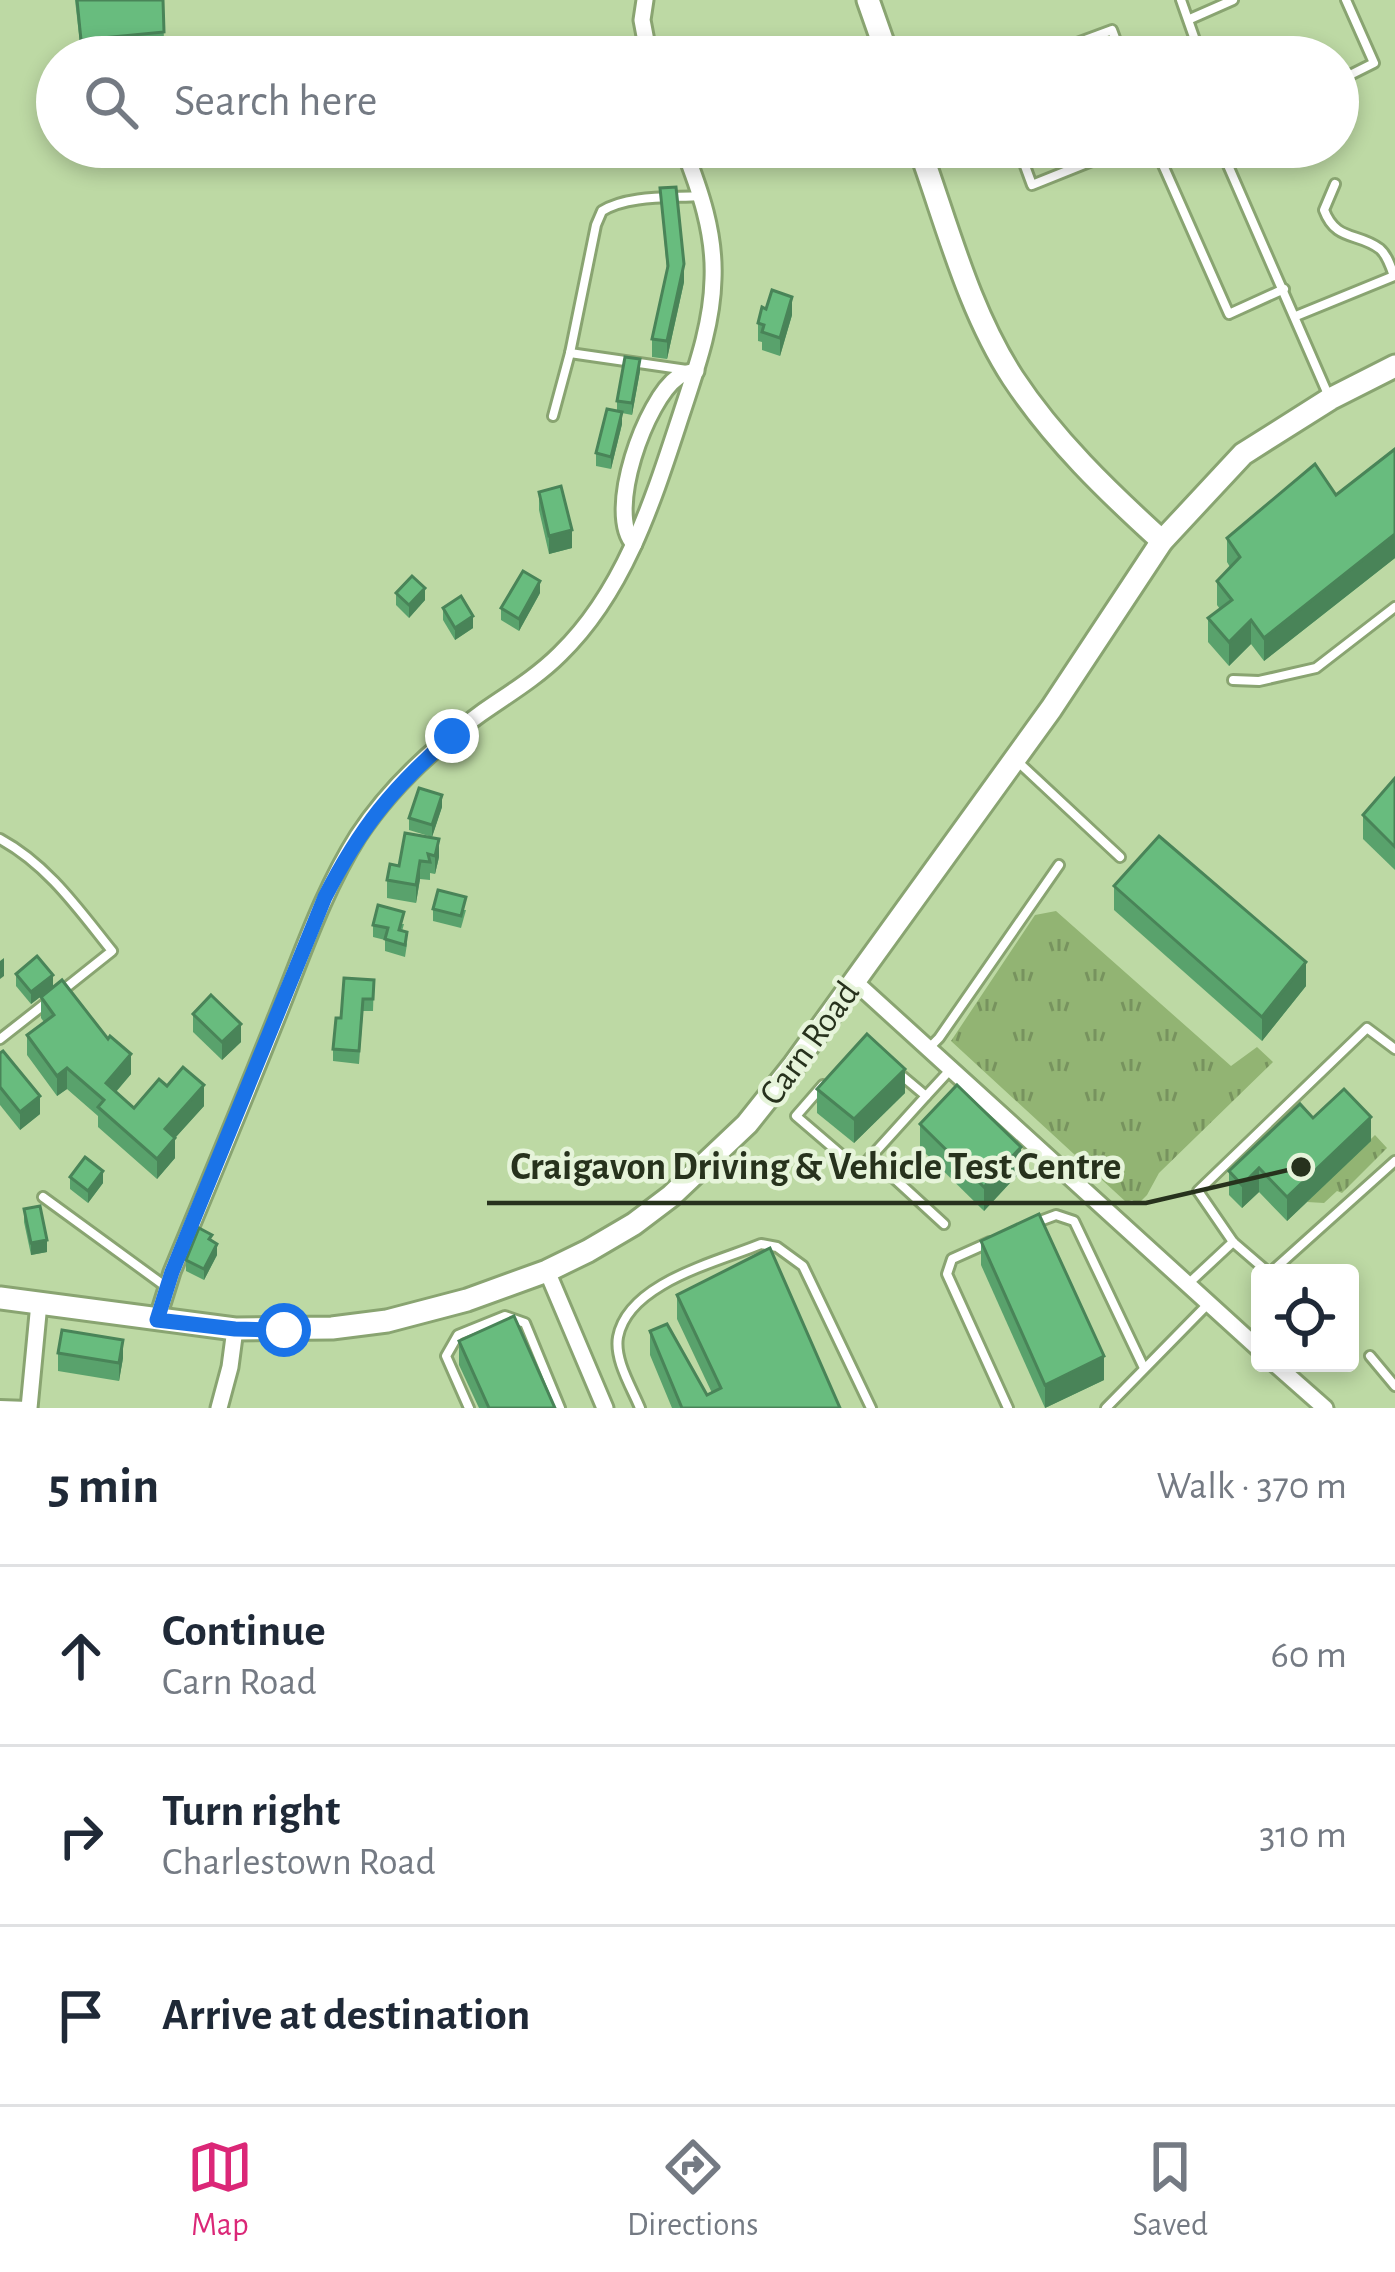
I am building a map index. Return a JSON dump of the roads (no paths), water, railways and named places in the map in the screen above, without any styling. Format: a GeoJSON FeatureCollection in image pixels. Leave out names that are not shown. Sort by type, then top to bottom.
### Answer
{"type":"FeatureCollection","features":[{"type":"Feature","properties":{"kind":"main road"},"geometry":{"type":"LineString","coordinates":[[868,0],[880,36]]}},
{"type":"Feature","properties":{"kind":"main road"},"geometry":{"type":"LineString","coordinates":[[927,168],[976,306],[1012,376],[1107,492],[1162,541]]}},
{"type":"Feature","properties":{"kind":"main road","name":"Carn Road"},"geometry":{"type":"LineString","coordinates":[[0,1298],[235,1329],[387,1322],[547,1271],[634,1224],[747,1124],[825,1025],[1051,709],[1162,541],[1243,454],[1330,399],[1395,366]]}},
{"type":"Feature","properties":{"kind":"street"},"geometry":{"type":"LineString","coordinates":[[645,0],[645,36]]}},
{"type":"Feature","properties":{"kind":"street"},"geometry":{"type":"LineString","coordinates":[[157,1320],[325,897],[360,833],[422,762],[560,655],[600,603],[634,544],[696,370],[710,313],[711,243],[691,168]]}},
{"type":"Feature","properties":{"kind":"street"},"geometry":{"type":"LineString","coordinates":[[634,544],[626,536],[623,509],[642,433],[675,379],[696,370]]}},
{"type":"Feature","properties":{"kind":"street"},"geometry":{"type":"LineString","coordinates":[[854,980],[1251,1342]]}},
{"type":"Feature","properties":{"kind":"street"},"geometry":{"type":"LineString","coordinates":[[547,1271],[602,1407]]}},
{"type":"Feature","properties":{"kind":"street"},"geometry":{"type":"LineString","coordinates":[[29,1407],[39,1303]]}},
{"type":"Feature","properties":{"kind":"street"},"geometry":{"type":"LineString","coordinates":[[219,1408],[235,1329]]}},
{"type":"Feature","properties":{"kind":"street"},"geometry":{"type":"LineString","coordinates":[[1284,1372],[1325,1408]]}},
{"type":"Feature","properties":{"kind":"lane"},"geometry":{"type":"LineString","coordinates":[[1181,0],[1195,36]]}},
{"type":"Feature","properties":{"kind":"lane"},"geometry":{"type":"LineString","coordinates":[[1190,19],[1234,0]]}},
{"type":"Feature","properties":{"kind":"lane"},"geometry":{"type":"LineString","coordinates":[[1346,0],[1374,63],[1359,70]]}},
{"type":"Feature","properties":{"kind":"lane"},"geometry":{"type":"LineString","coordinates":[[1026,168],[1032,185],[1074,168]]}},
{"type":"Feature","properties":{"kind":"lane"},"geometry":{"type":"LineString","coordinates":[[1164,168],[1229,314],[1284,290]]}},
{"type":"Feature","properties":{"kind":"lane"},"geometry":{"type":"LineString","coordinates":[[1229,168],[1330,399]]}},
{"type":"Feature","properties":{"kind":"lane"},"geometry":{"type":"LineString","coordinates":[[1296,316],[1395,275],[1380,249],[1342,233],[1329,222],[1324,209],[1335,184]]}},
{"type":"Feature","properties":{"kind":"lane"},"geometry":{"type":"LineString","coordinates":[[553,416],[602,211],[614,205],[701,196]]}},
{"type":"Feature","properties":{"kind":"lane"},"geometry":{"type":"LineString","coordinates":[[570,352],[696,370]]}},
{"type":"Feature","properties":{"kind":"lane"},"geometry":{"type":"LineString","coordinates":[[1233,680],[1259,681],[1316,668],[1395,607]]}},
{"type":"Feature","properties":{"kind":"lane"},"geometry":{"type":"LineString","coordinates":[[1015,759],[1120,857]]}},
{"type":"Feature","properties":{"kind":"lane"},"geometry":{"type":"LineString","coordinates":[[0,839],[44,871],[112,952],[0,1039]]}},
{"type":"Feature","properties":{"kind":"lane"},"geometry":{"type":"LineString","coordinates":[[928,1049],[1059,865]]}},
{"type":"Feature","properties":{"kind":"lane"},"geometry":{"type":"LineString","coordinates":[[1259,1264],[1233,1241],[1198,1191],[1367,1028],[1395,1049]]}},
{"type":"Feature","properties":{"kind":"lane"},"geometry":{"type":"LineString","coordinates":[[893,1069],[926,1096]]}},
{"type":"Feature","properties":{"kind":"lane"},"geometry":{"type":"LineString","coordinates":[[835,1071],[796,1116],[859,1170],[951,1069]]}},
{"type":"Feature","properties":{"kind":"lane"},"geometry":{"type":"LineString","coordinates":[[872,1157],[944,1224]]}},
{"type":"Feature","properties":{"kind":"lane"},"geometry":{"type":"LineString","coordinates":[[1279,1264],[1395,1161]]}},
{"type":"Feature","properties":{"kind":"lane"},"geometry":{"type":"LineString","coordinates":[[43,1196],[167,1287]]}},
{"type":"Feature","properties":{"kind":"lane"},"geometry":{"type":"LineString","coordinates":[[1013,1232],[1049,1216],[1063,1215],[1074,1221],[1144,1368]]}},
{"type":"Feature","properties":{"kind":"lane"},"geometry":{"type":"LineString","coordinates":[[995,1240],[952,1259],[947,1274],[1008,1408]]}},
{"type":"Feature","properties":{"kind":"lane"},"geometry":{"type":"LineString","coordinates":[[1187,1286],[1233,1241]]}},
{"type":"Feature","properties":{"kind":"lane"},"geometry":{"type":"LineString","coordinates":[[640,1408],[620,1360],[618,1338],[631,1309],[657,1286],[761,1244],[777,1247],[803,1266],[871,1408]]}},
{"type":"Feature","properties":{"kind":"lane"},"geometry":{"type":"LineString","coordinates":[[1106,1408],[1208,1304]]}},
{"type":"Feature","properties":{"kind":"lane"},"geometry":{"type":"LineString","coordinates":[[469,1408],[446,1356],[458,1336],[505,1316],[525,1323],[560,1408]]}},
{"type":"Feature","properties":{"kind":"lane"},"geometry":{"type":"LineString","coordinates":[[1370,1356],[1395,1386]]}},
{"type":"Feature","properties":{"kind":"lane"},"geometry":{"type":"LineString","coordinates":[[0,1405],[29,1407]]}},
{"type":"Feature","properties":{"kind":"place","name":"Craigavon Driving & Vehicle Test Centre"},"geometry":{"type":"Point","coordinates":[1301,1167]}}]}
